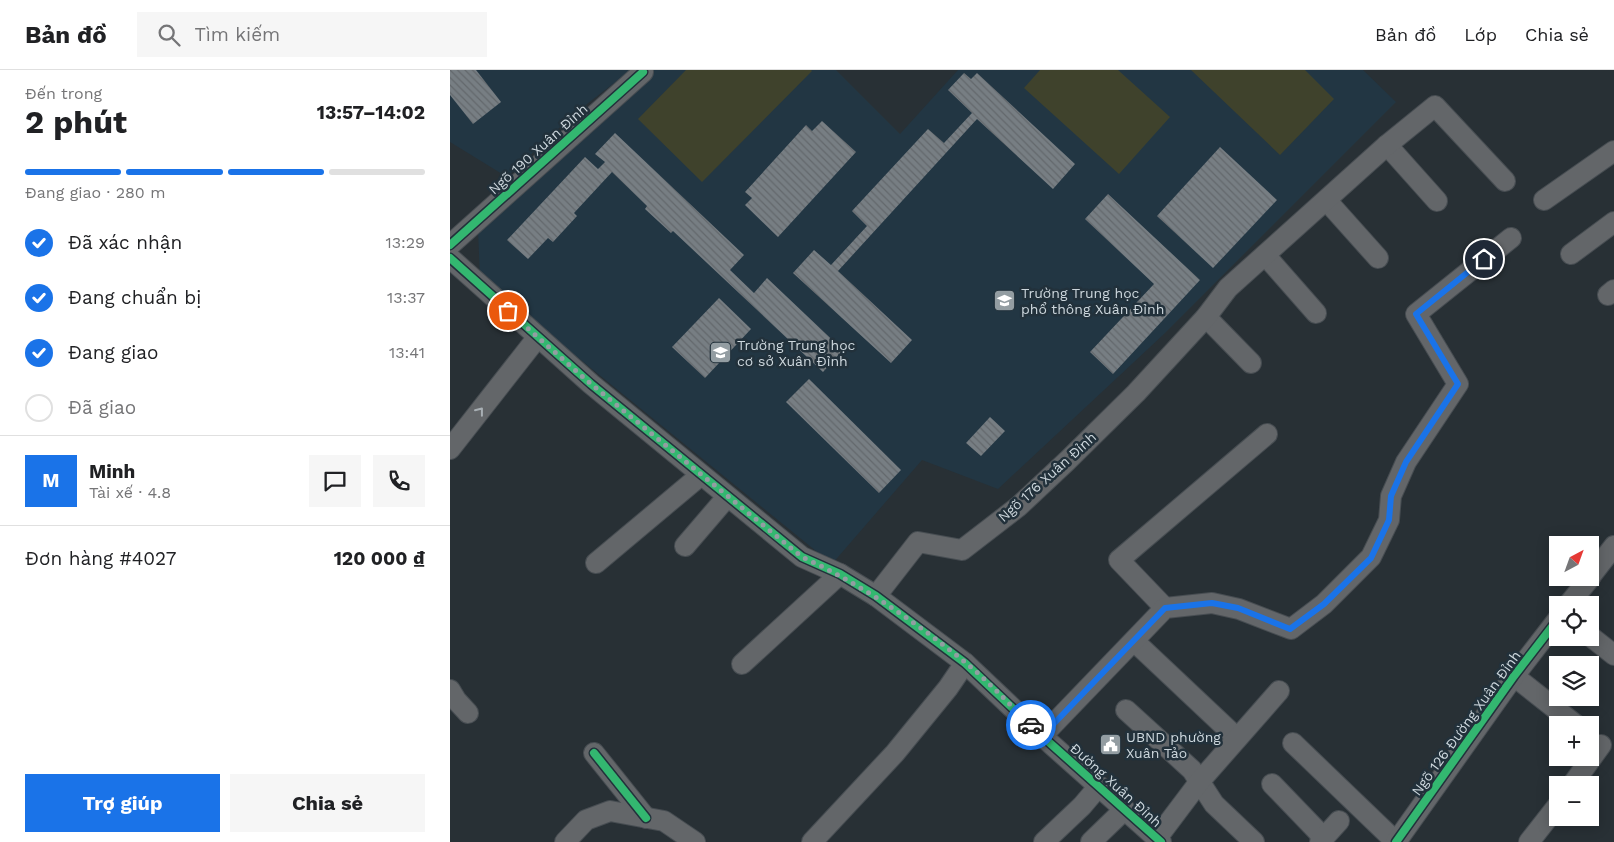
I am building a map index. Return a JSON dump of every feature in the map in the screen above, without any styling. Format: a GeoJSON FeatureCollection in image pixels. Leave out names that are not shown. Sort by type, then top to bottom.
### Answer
{"type":"FeatureCollection","features":[{"type":"Feature","properties":{"kind":"street","name":"Ngõ 190 Xuân Đỉnh"},"geometry":{"type":"LineString","coordinates":[[450,245],[643,72]]}},
{"type":"Feature","properties":{"kind":"street","name":"Ngõ 176 Xuân Đỉnh"},"geometry":{"type":"LineString","coordinates":[[876,596],[918,542],[962,550],[1019,506],[1136,393],[1206,317],[1228,288],[1327,201],[1387,145],[1435,106],[1505,182]]}},
{"type":"Feature","properties":{"kind":"street"},"geometry":{"type":"LineString","coordinates":[[1387,145],[1437,201]]}},
{"type":"Feature","properties":{"kind":"street"},"geometry":{"type":"LineString","coordinates":[[1544,200],[1614,151]]}},
{"type":"Feature","properties":{"kind":"street"},"geometry":{"type":"LineString","coordinates":[[1327,201],[1378,258]]}},
{"type":"Feature","properties":{"kind":"street"},"geometry":{"type":"LineString","coordinates":[[1572,254],[1614,222]]}},
{"type":"Feature","properties":{"kind":"street"},"geometry":{"type":"LineString","coordinates":[[1042,736],[1165,608],[1212,603],[1238,608],[1290,629],[1324,604],[1371,558],[1389,520],[1391,496],[1406,462],[1458,384],[1416,314],[1511,238]]}},
{"type":"Feature","properties":{"kind":"street"},"geometry":{"type":"LineString","coordinates":[[1265,255],[1316,313]]}},
{"type":"Feature","properties":{"kind":"street","name":"Đường Xuân Đỉnh"},"geometry":{"type":"LineString","coordinates":[[450,258],[537,338],[727,497],[802,557],[840,574],[876,596],[966,663],[1042,736],[1159,840]]}},
{"type":"Feature","properties":{"kind":"street"},"geometry":{"type":"LineString","coordinates":[[1206,317],[1250,363]]}},
{"type":"Feature","properties":{"kind":"street"},"geometry":{"type":"LineString","coordinates":[[450,449],[537,338]]}},
{"type":"Feature","properties":{"kind":"street"},"geometry":{"type":"LineString","coordinates":[[1165,608],[1119,560],[1267,434]]}},
{"type":"Feature","properties":{"kind":"street"},"geometry":{"type":"LineString","coordinates":[[596,563],[701,475]]}},
{"type":"Feature","properties":{"kind":"street"},"geometry":{"type":"LineString","coordinates":[[685,546],[727,497]]}},
{"type":"Feature","properties":{"kind":"street"},"geometry":{"type":"LineString","coordinates":[[1599,565],[1614,546]]}},
{"type":"Feature","properties":{"kind":"street"},"geometry":{"type":"LineString","coordinates":[[742,664],[840,574]]}},
{"type":"Feature","properties":{"kind":"street"},"geometry":{"type":"LineString","coordinates":[[1575,596],[1583,586]]}},
{"type":"Feature","properties":{"kind":"street","name":"Ngõ 126 Đường Xuân Đỉnh"},"geometry":{"type":"LineString","coordinates":[[1396,842],[1514,676],[1549,631]]}},
{"type":"Feature","properties":{"kind":"street"},"geometry":{"type":"LineString","coordinates":[[1134,641],[1237,738]]}},
{"type":"Feature","properties":{"kind":"street"},"geometry":{"type":"LineString","coordinates":[[1599,643],[1614,655]]}},
{"type":"Feature","properties":{"kind":"street"},"geometry":{"type":"LineString","coordinates":[[812,842],[895,753],[966,663]]}},
{"type":"Feature","properties":{"kind":"street"},"geometry":{"type":"LineString","coordinates":[[1514,676],[1565,716]]}},
{"type":"Feature","properties":{"kind":"street"},"geometry":{"type":"LineString","coordinates":[[450,690],[468,713]]}},
{"type":"Feature","properties":{"kind":"street"},"geometry":{"type":"LineString","coordinates":[[1159,840],[1200,781],[1279,691]]}},
{"type":"Feature","properties":{"kind":"street"},"geometry":{"type":"LineString","coordinates":[[1126,710],[1200,781],[1214,804],[1254,842]]}},
{"type":"Feature","properties":{"kind":"street"},"geometry":{"type":"LineString","coordinates":[[1293,743],[1396,842]]}},
{"type":"Feature","properties":{"kind":"street"},"geometry":{"type":"LineString","coordinates":[[1579,776],[1602,745]]}},
{"type":"Feature","properties":{"kind":"street"},"geometry":{"type":"LineString","coordinates":[[594,753],[646,818]]}},
{"type":"Feature","properties":{"kind":"street"},"geometry":{"type":"LineString","coordinates":[[1272,784],[1322,840],[1339,822]]}},
{"type":"Feature","properties":{"kind":"street"},"geometry":{"type":"LineString","coordinates":[[1044,842],[1082,806],[1099,786]]}},
{"type":"Feature","properties":{"kind":"street"},"geometry":{"type":"LineString","coordinates":[[1091,842],[1124,810]]}},
{"type":"Feature","properties":{"kind":"street"},"geometry":{"type":"LineString","coordinates":[[565,842],[586,820],[610,811],[664,820],[695,842]]}},
{"type":"Feature","properties":{"kind":"street"},"geometry":{"type":"LineString","coordinates":[[1528,842],[1549,816]]}},
{"type":"Feature","properties":{"kind":"shaded area"},"geometry":{"type":"Polygon","coordinates":[[[450,70],[631,70],[574,114],[507,177],[450,142],[450,70]]]}},
{"type":"Feature","properties":{"kind":"shaded area"},"geometry":{"type":"Polygon","coordinates":[[[652,70],[836,70],[900,134],[958,70],[1363,70],[1396,102],[1164,334],[998,489],[922,460],[832,564],[480,278],[478,230],[654,73],[652,70]]]}},
{"type":"Feature","properties":{"kind":"green space"},"geometry":{"type":"Polygon","coordinates":[[[686,70],[812,71],[702,182],[638,119],[686,70]]]}},
{"type":"Feature","properties":{"kind":"green space"},"geometry":{"type":"Polygon","coordinates":[[[1040,70],[1118,70],[1170,117],[1119,174],[1024,88],[1040,70]]]}},
{"type":"Feature","properties":{"kind":"green space"},"geometry":{"type":"Polygon","coordinates":[[[1191,70],[1305,70],[1334,99],[1280,155],[1191,70]]]}},
{"type":"Feature","properties":{"kind":"building"},"geometry":{"type":"Polygon","coordinates":[[[450,70],[476,70],[501,102],[473,124],[450,95],[450,70]]]}},
{"type":"Feature","properties":{"kind":"building"},"geometry":{"type":"Polygon","coordinates":[[[964,73],[971,79],[977,73],[1075,164],[1053,189],[977,119],[838,271],[912,340],[891,363],[793,273],[814,250],[831,265],[867,226],[852,211],[928,129],[944,143],[972,113],[948,90],[964,73]]]}},
{"type":"Feature","properties":{"kind":"building"},"geometry":{"type":"Polygon","coordinates":[[[822,121],[856,152],[778,237],[745,205],[752,198],[745,192],[806,125],[812,131],[822,121]]]}},
{"type":"Feature","properties":{"kind":"building"},"geometry":{"type":"Polygon","coordinates":[[[615,133],[744,255],[730,270],[754,293],[767,278],[843,350],[823,372],[673,231],[671,233],[645,209],[647,206],[612,172],[574,213],[577,216],[553,242],[548,238],[528,259],[507,240],[585,157],[598,169],[605,162],[595,154],[615,133]]]}},
{"type":"Feature","properties":{"kind":"building"},"geometry":{"type":"Polygon","coordinates":[[[1220,147],[1277,200],[1213,268],[1157,216],[1220,147]]]}},
{"type":"Feature","properties":{"kind":"building"},"geometry":{"type":"Polygon","coordinates":[[[1108,194],[1200,280],[1113,374],[1090,352],[1154,284],[1085,219],[1108,194]]]}},
{"type":"Feature","properties":{"kind":"building"},"geometry":{"type":"Polygon","coordinates":[[[719,298],[751,329],[705,378],[672,347],[719,298]]]}},
{"type":"Feature","properties":{"kind":"building"},"geometry":{"type":"Polygon","coordinates":[[[809,379],[901,470],[879,493],[786,402],[809,379]]]}},
{"type":"Feature","properties":{"kind":"building"},"geometry":{"type":"Polygon","coordinates":[[[990,417],[1005,431],[981,456],[966,443],[990,417]]]}},
{"type":"Feature","properties":{"kind":"cycle path"},"geometry":{"type":"LineString","coordinates":[[450,245],[643,72]]}},
{"type":"Feature","properties":{"kind":"cycle path"},"geometry":{"type":"LineString","coordinates":[[450,258],[591,384],[802,557],[840,574],[876,596],[965,663],[1042,736],[1161,842]]}},
{"type":"Feature","properties":{"kind":"cycle path"},"geometry":{"type":"LineString","coordinates":[[1396,842],[1514,676],[1549,631]]}},
{"type":"Feature","properties":{"kind":"cycle path"},"geometry":{"type":"LineString","coordinates":[[594,753],[646,818]]}},
{"type":"Feature","properties":{"kind":"way so far"},"geometry":{"type":"LineString","coordinates":[[508,311],[591,384],[802,557],[840,574],[891,607],[966,663],[1031,725]]}},
{"type":"Feature","properties":{"kind":"place","name":"Trường Trung học phổ thông Xuân Đỉnh"},"geometry":{"type":"Point","coordinates":[1005,301]}},
{"type":"Feature","properties":{"kind":"place","name":"Trường Trung học cơ sở Xuân Đỉnh"},"geometry":{"type":"Point","coordinates":[721,353]}},
{"type":"Feature","properties":{"kind":"place","name":"UBND phường Xuân Tảo"},"geometry":{"type":"Point","coordinates":[1110,745]}},
{"type":"Feature","properties":{"kind":"route"},"geometry":{"type":"LineString","coordinates":[[1031,725],[1042,736],[1165,608],[1212,603],[1238,608],[1290,629],[1324,604],[1371,558],[1389,520],[1391,496],[1406,462],[1458,384],[1416,314],[1484,259]]}}]}
